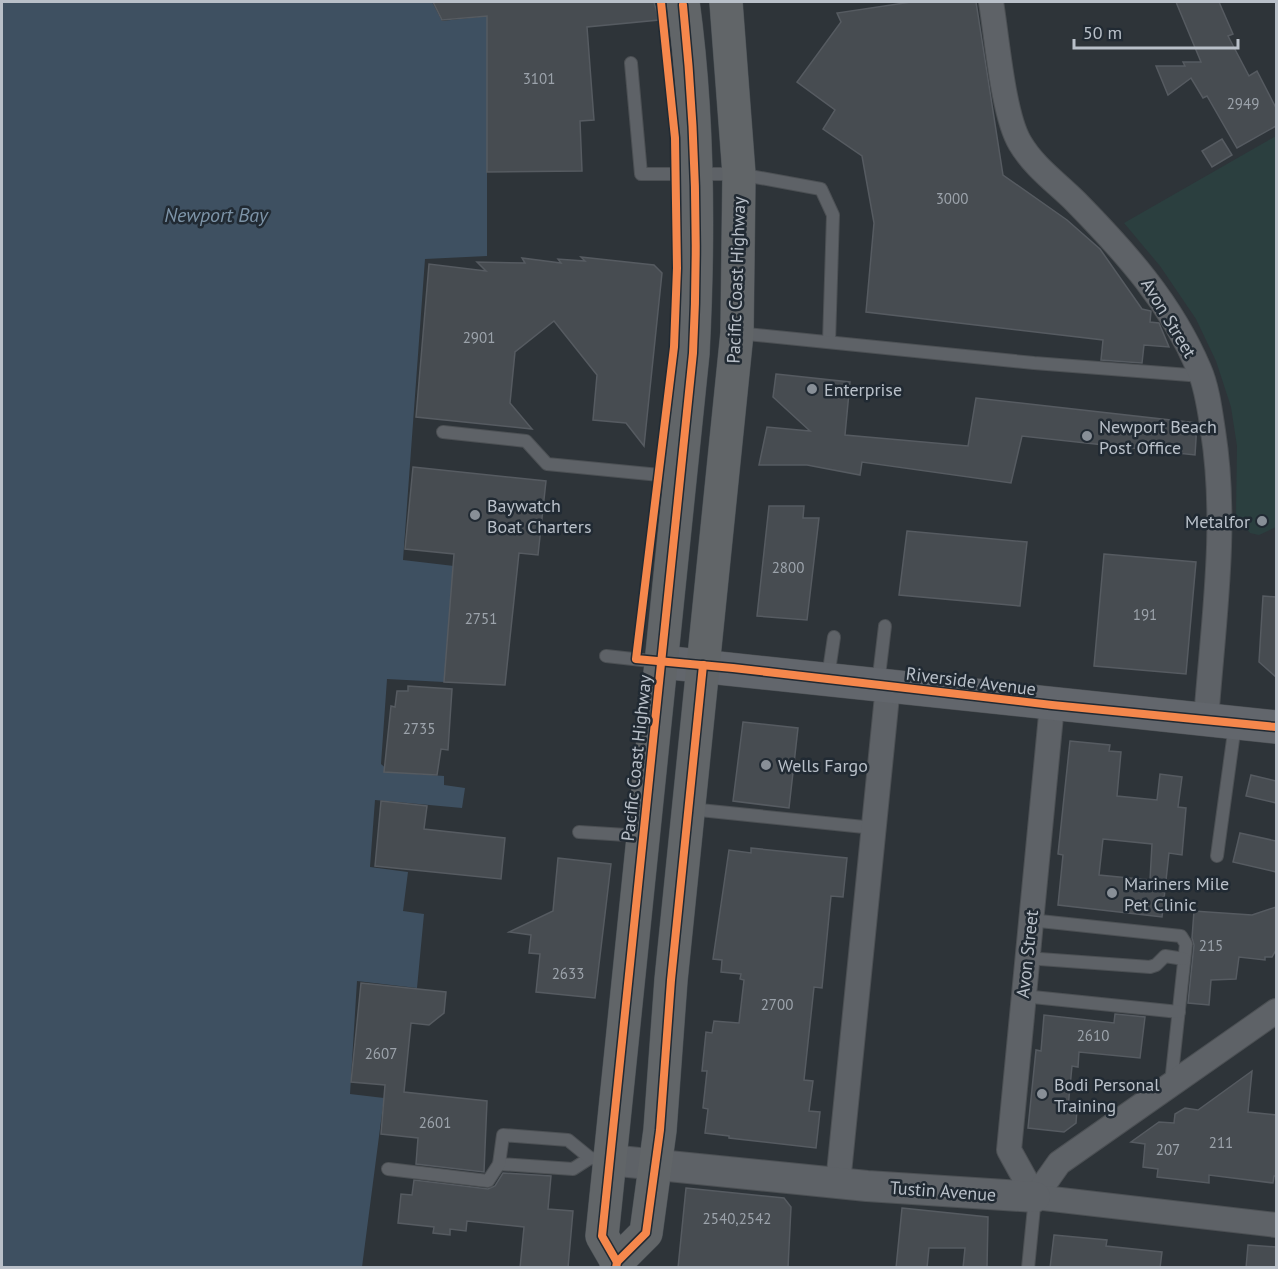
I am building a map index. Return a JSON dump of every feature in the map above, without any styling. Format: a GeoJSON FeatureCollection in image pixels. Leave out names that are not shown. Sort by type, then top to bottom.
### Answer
{"type":"FeatureCollection","features":[{"type":"Feature","properties":{"kind":"highway","name":"Pacific Coast Highway"},"geometry":{"type":"LineString","coordinates":[[686,3],[697,174],[695,319],[681,477],[643,836],[600,1159],[602,1236],[617,1265],[646,1233],[737,333],[739,174],[726,2]]}},
{"type":"Feature","properties":{"kind":"main road","name":"Riverside Avenue"},"geometry":{"type":"LineString","coordinates":[[662,662],[1276,727]]}},
{"type":"Feature","properties":{"kind":"street","name":"Avon Street"},"geometry":{"type":"LineString","coordinates":[[991,2],[1009,111],[1019,142],[1035,164],[1128,255],[1159,295],[1181,331],[1202,376],[1219,467],[1221,722]]}},
{"type":"Feature","properties":{"kind":"street"},"geometry":{"type":"LineString","coordinates":[[838,1183],[874,828],[883,685]]}},
{"type":"Feature","properties":{"kind":"street","name":"Avon Street"},"geometry":{"type":"LineString","coordinates":[[1035,1197],[1009,1150],[1052,705]]}},
{"type":"Feature","properties":{"kind":"street"},"geometry":{"type":"LineString","coordinates":[[1035,1197],[1059,1163],[1276,1011]]}},
{"type":"Feature","properties":{"kind":"street","name":"Tustin Avenue"},"geometry":{"type":"LineString","coordinates":[[600,1159],[838,1183],[1035,1197],[1276,1225]]}},
{"type":"Feature","properties":{"kind":"lane"},"geometry":{"type":"LineString","coordinates":[[631,63],[641,174],[739,174],[821,189],[833,215],[829,342]]}},
{"type":"Feature","properties":{"kind":"lane"},"geometry":{"type":"LineString","coordinates":[[737,333],[1034,363],[1202,376]]}},
{"type":"Feature","properties":{"kind":"lane"},"geometry":{"type":"LineString","coordinates":[[443,432],[526,441],[547,464],[681,477]]}},
{"type":"Feature","properties":{"kind":"lane"},"geometry":{"type":"LineString","coordinates":[[883,685],[885,626]]}},
{"type":"Feature","properties":{"kind":"lane"},"geometry":{"type":"LineString","coordinates":[[828,679],[834,637]]}},
{"type":"Feature","properties":{"kind":"lane"},"geometry":{"type":"LineString","coordinates":[[606,656],[662,662]]}},
{"type":"Feature","properties":{"kind":"lane"},"geometry":{"type":"LineString","coordinates":[[1217,856],[1221,722]]}},
{"type":"Feature","properties":{"kind":"lane"},"geometry":{"type":"LineString","coordinates":[[688,809],[874,828]]}},
{"type":"Feature","properties":{"kind":"lane"},"geometry":{"type":"LineString","coordinates":[[579,831],[643,836]]}},
{"type":"Feature","properties":{"kind":"lane"},"geometry":{"type":"LineString","coordinates":[[1030,920],[1180,936],[1186,944],[1171,1083]]}},
{"type":"Feature","properties":{"kind":"lane"},"geometry":{"type":"LineString","coordinates":[[1026,958],[1150,967],[1156,965],[1165,956],[1184,959]]}},
{"type":"Feature","properties":{"kind":"lane"},"geometry":{"type":"LineString","coordinates":[[1023,996],[1179,1012]]}},
{"type":"Feature","properties":{"kind":"lane"},"geometry":{"type":"LineString","coordinates":[[388,1169],[488,1181],[499,1164],[504,1135],[568,1140],[600,1159]]}},
{"type":"Feature","properties":{"kind":"lane"},"geometry":{"type":"LineString","coordinates":[[499,1164],[573,1169],[600,1159]]}},
{"type":"Feature","properties":{"kind":"lane"},"geometry":{"type":"LineString","coordinates":[[1028,1268],[1035,1197]]}},
{"type":"Feature","properties":{"kind":"green space"},"geometry":{"type":"Polygon","coordinates":[[[1276,136],[1276,527],[1259,535],[1250,533],[1236,515],[1237,446],[1231,407],[1216,361],[1196,319],[1160,266],[1124,223],[1276,136]]]}},
{"type":"Feature","properties":{"kind":"water","name":"Newport Bay"},"geometry":{"type":"Polygon","coordinates":[[[2,2],[432,2],[442,21],[487,16],[487,256],[425,259],[403,560],[454,566],[444,682],[387,679],[381,764],[390,772],[444,776],[444,785],[465,788],[462,808],[375,800],[370,867],[408,872],[403,911],[424,914],[417,988],[357,981],[350,1094],[384,1098],[362,1267],[2,1268],[2,2]]]}},
{"type":"Feature","properties":{"kind":"building"},"geometry":{"type":"Polygon","coordinates":[[[433,2],[654,2],[659,20],[587,27],[594,120],[580,121],[582,171],[487,172],[487,16],[442,20],[433,2]]]}},
{"type":"Feature","properties":{"kind":"building"},"geometry":{"type":"Polygon","coordinates":[[[911,2],[976,2],[1003,175],[1067,220],[1100,249],[1142,309],[1151,311],[1150,322],[1159,323],[1169,347],[1144,345],[1142,363],[1101,360],[1103,340],[866,312],[874,223],[862,156],[823,129],[835,110],[797,82],[841,22],[837,13],[911,2]]]}},
{"type":"Feature","properties":{"kind":"building"},"geometry":{"type":"Polygon","coordinates":[[[1176,2],[1219,2],[1233,34],[1228,36],[1249,76],[1257,71],[1276,108],[1276,126],[1237,148],[1207,96],[1203,98],[1191,78],[1168,95],[1156,66],[1185,66],[1183,62],[1201,62],[1176,2]]]}},
{"type":"Feature","properties":{"kind":"building"},"geometry":{"type":"Polygon","coordinates":[[[1222,139],[1232,155],[1212,167],[1202,151],[1222,139]]]}},
{"type":"Feature","properties":{"kind":"building"},"geometry":{"type":"Polygon","coordinates":[[[581,257],[654,265],[662,273],[644,446],[626,423],[593,420],[597,375],[554,321],[515,352],[510,403],[532,429],[416,417],[429,264],[486,271],[477,262],[525,263],[522,258],[561,263],[558,259],[585,261],[581,257]]]}},
{"type":"Feature","properties":{"kind":"building"},"geometry":{"type":"Polygon","coordinates":[[[776,374],[850,382],[845,435],[968,446],[976,398],[1197,423],[1195,455],[1022,436],[1011,483],[862,462],[860,475],[807,465],[759,465],[767,427],[810,431],[773,397],[776,374]]]}},
{"type":"Feature","properties":{"kind":"building"},"geometry":{"type":"Polygon","coordinates":[[[413,467],[546,481],[538,555],[519,553],[505,685],[444,682],[454,554],[405,549],[413,467]]]}},
{"type":"Feature","properties":{"kind":"building"},"geometry":{"type":"Polygon","coordinates":[[[769,506],[804,506],[803,518],[819,518],[807,620],[757,616],[769,506]]]}},
{"type":"Feature","properties":{"kind":"building"},"geometry":{"type":"Polygon","coordinates":[[[907,531],[1027,542],[1020,606],[899,595],[907,531]]]}},
{"type":"Feature","properties":{"kind":"building"},"geometry":{"type":"Polygon","coordinates":[[[1104,554],[1196,562],[1186,674],[1094,666],[1104,554]]]}},
{"type":"Feature","properties":{"kind":"building"},"geometry":{"type":"Polygon","coordinates":[[[1263,596],[1276,597],[1276,677],[1259,662],[1263,596]]]}},
{"type":"Feature","properties":{"kind":"building"},"geometry":{"type":"Polygon","coordinates":[[[408,686],[452,689],[448,750],[441,749],[437,775],[384,772],[391,706],[395,707],[397,691],[408,691],[408,686]]]}},
{"type":"Feature","properties":{"kind":"building","name":"Wells Fargo"},"geometry":{"type":"Polygon","coordinates":[[[743,722],[798,728],[789,808],[733,801],[743,722]]]}},
{"type":"Feature","properties":{"kind":"building"},"geometry":{"type":"Polygon","coordinates":[[[1070,741],[1110,745],[1109,751],[1121,752],[1117,796],[1157,800],[1160,774],[1182,777],[1178,807],[1186,808],[1182,855],[1169,853],[1162,917],[1058,905],[1063,855],[1058,854],[1070,741]],[[1103,839],[1099,875],[1150,880],[1152,844],[1103,839]]]}},
{"type":"Feature","properties":{"kind":"building"},"geometry":{"type":"Polygon","coordinates":[[[1251,775],[1276,781],[1276,803],[1246,796],[1251,775]]]}},
{"type":"Feature","properties":{"kind":"building"},"geometry":{"type":"Polygon","coordinates":[[[381,801],[427,806],[424,829],[505,838],[501,879],[375,866],[381,801]]]}},
{"type":"Feature","properties":{"kind":"building"},"geometry":{"type":"Polygon","coordinates":[[[1240,833],[1276,841],[1276,872],[1233,862],[1240,833]]]}},
{"type":"Feature","properties":{"kind":"building"},"geometry":{"type":"Polygon","coordinates":[[[751,848],[847,858],[843,897],[831,896],[822,988],[814,987],[804,1080],[813,1081],[809,1111],[820,1112],[816,1148],[705,1133],[708,1109],[703,1108],[707,1071],[702,1071],[706,1032],[712,1033],[714,1021],[739,1023],[744,980],[740,979],[741,974],[721,972],[722,960],[713,959],[729,850],[751,853],[751,848]]]}},
{"type":"Feature","properties":{"kind":"building"},"geometry":{"type":"Polygon","coordinates":[[[558,858],[611,864],[595,998],[536,992],[540,954],[529,953],[531,935],[509,932],[553,911],[558,858]]]}},
{"type":"Feature","properties":{"kind":"building"},"geometry":{"type":"Polygon","coordinates":[[[1276,907],[1276,950],[1272,957],[1265,957],[1265,960],[1239,957],[1236,979],[1211,980],[1209,1005],[1188,1003],[1194,945],[1192,938],[1194,911],[1252,915],[1276,907]]]}},
{"type":"Feature","properties":{"kind":"building"},"geometry":{"type":"Polygon","coordinates":[[[361,983],[446,992],[444,1013],[429,1025],[411,1023],[404,1092],[487,1101],[484,1172],[416,1164],[418,1138],[381,1134],[385,1085],[351,1082],[361,983]]]}},
{"type":"Feature","properties":{"kind":"building"},"geometry":{"type":"Polygon","coordinates":[[[1115,1014],[1145,1017],[1140,1058],[1079,1052],[1078,1067],[1072,1066],[1068,1108],[1077,1109],[1076,1123],[1064,1132],[1028,1128],[1036,1050],[1041,1051],[1044,1015],[1114,1023],[1115,1014]]]}},
{"type":"Feature","properties":{"kind":"building"},"geometry":{"type":"Polygon","coordinates":[[[1252,1071],[1248,1112],[1276,1115],[1276,1176],[1274,1176],[1273,1183],[1209,1175],[1209,1183],[1157,1177],[1158,1169],[1143,1167],[1145,1144],[1131,1142],[1159,1122],[1174,1123],[1175,1114],[1185,1108],[1198,1110],[1252,1071]]]}},
{"type":"Feature","properties":{"kind":"building"},"geometry":{"type":"Polygon","coordinates":[[[503,1173],[551,1176],[548,1209],[573,1211],[568,1268],[520,1268],[524,1227],[467,1221],[466,1231],[450,1229],[450,1235],[433,1233],[434,1227],[398,1223],[401,1194],[412,1195],[414,1180],[488,1189],[495,1186],[503,1173]]]}},
{"type":"Feature","properties":{"kind":"building"},"geometry":{"type":"Polygon","coordinates":[[[686,1188],[784,1198],[791,1207],[788,1268],[678,1268],[686,1188]]]}},
{"type":"Feature","properties":{"kind":"building"},"geometry":{"type":"Polygon","coordinates":[[[902,1208],[988,1217],[987,1268],[963,1268],[965,1248],[929,1248],[927,1268],[896,1268],[902,1208]]]}},
{"type":"Feature","properties":{"kind":"building"},"geometry":{"type":"Polygon","coordinates":[[[1054,1235],[1107,1240],[1106,1246],[1162,1252],[1160,1268],[1050,1268],[1054,1235]]]}},
{"type":"Feature","properties":{"kind":"building"},"geometry":{"type":"Polygon","coordinates":[[[1248,1245],[1276,1247],[1276,1268],[1246,1268],[1248,1245]]]}},
{"type":"Feature","properties":{"kind":"cycle path"},"geometry":{"type":"LineString","coordinates":[[661,2],[675,138],[677,268],[674,347],[636,659],[1276,727]]}},
{"type":"Feature","properties":{"kind":"cycle path"},"geometry":{"type":"LineString","coordinates":[[616,1268],[617,1262],[602,1236],[693,353],[696,266],[695,179],[683,5]]}},
{"type":"Feature","properties":{"kind":"cycle path"},"geometry":{"type":"LineString","coordinates":[[617,1262],[646,1233],[660,1130],[671,980],[703,665]]}},
{"type":"Feature","properties":{"kind":"place","name":"Enterprise"},"geometry":{"type":"Point","coordinates":[812,389]}},
{"type":"Feature","properties":{"kind":"place","name":"Newport Beach Post Office"},"geometry":{"type":"Point","coordinates":[1087,436]}},
{"type":"Feature","properties":{"kind":"place","name":"Baywatch Boat Charters"},"geometry":{"type":"Point","coordinates":[475,515]}},
{"type":"Feature","properties":{"kind":"place","name":"Metalfor"},"geometry":{"type":"Point","coordinates":[1262,521]}},
{"type":"Feature","properties":{"kind":"place","name":"Wells Fargo"},"geometry":{"type":"Point","coordinates":[766,765]}},
{"type":"Feature","properties":{"kind":"place","name":"Mariners Mile Pet Clinic"},"geometry":{"type":"Point","coordinates":[1112,893]}},
{"type":"Feature","properties":{"kind":"place","name":"Bodi Personal Training"},"geometry":{"type":"Point","coordinates":[1042,1094]}}]}
